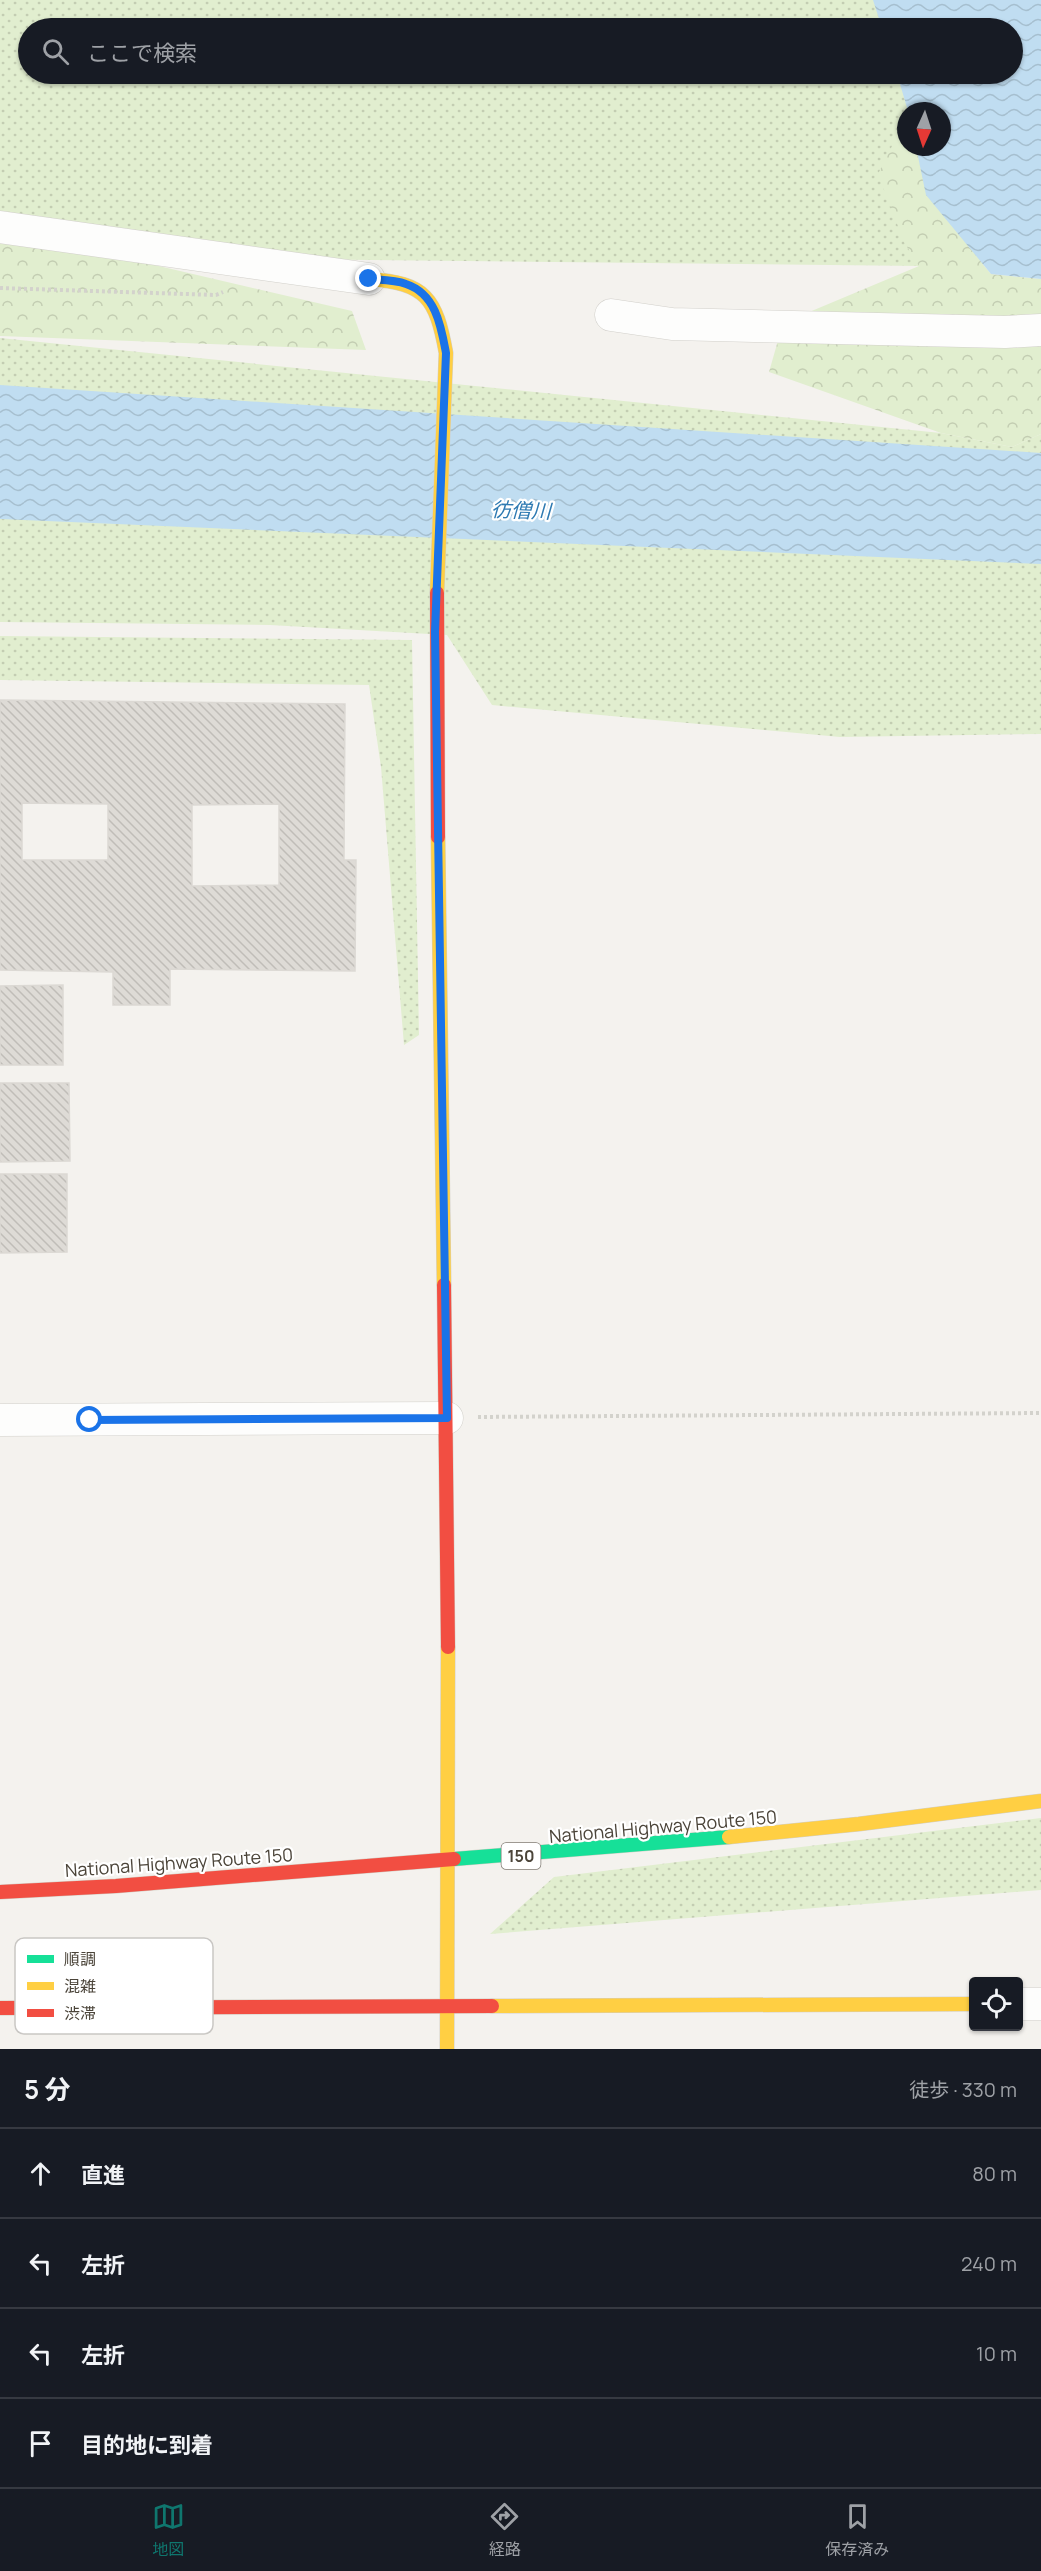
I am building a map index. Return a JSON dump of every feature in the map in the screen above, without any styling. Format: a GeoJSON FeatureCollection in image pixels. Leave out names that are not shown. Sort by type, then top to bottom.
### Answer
{"type":"FeatureCollection","features":[{"type":"Feature","properties":{"kind":"main road"},"geometry":{"type":"LineString","coordinates":[[369,279],[406,283],[422,293],[440,318],[446,353],[435,632],[447,1418],[449,1862],[447,2049]]}},
{"type":"Feature","properties":{"kind":"main road","name":"National Highway Route 150"},"geometry":{"type":"LineString","coordinates":[[0,1892],[177,1882],[308,1870],[449,1862],[702,1842],[929,1818],[1041,1801]]}},
{"type":"Feature","properties":{"kind":"main road"},"geometry":{"type":"LineString","coordinates":[[213,2007],[969,2004]]}},
{"type":"Feature","properties":{"kind":"main road"},"geometry":{"type":"LineString","coordinates":[[0,2008],[15,2008]]}},
{"type":"Feature","properties":{"kind":"street"},"geometry":{"type":"LineString","coordinates":[[0,227],[369,279]]}},
{"type":"Feature","properties":{"kind":"street"},"geometry":{"type":"LineString","coordinates":[[611,315],[672,324],[1005,332],[1041,330]]}},
{"type":"Feature","properties":{"kind":"street"},"geometry":{"type":"LineString","coordinates":[[0,1420],[447,1418]]}},
{"type":"Feature","properties":{"kind":"street"},"geometry":{"type":"LineString","coordinates":[[1023,2004],[1041,2004]]}},
{"type":"Feature","properties":{"kind":"path"},"geometry":{"type":"LineString","coordinates":[[0,288],[216,295],[243,283],[255,263]]}},
{"type":"Feature","properties":{"kind":"path"},"geometry":{"type":"LineString","coordinates":[[447,1418],[1041,1413]]}},
{"type":"Feature","properties":{"kind":"green space"},"geometry":{"type":"Polygon","coordinates":[[[0,0],[1041,0],[1041,262],[920,266],[0,256],[0,0]]]}},
{"type":"Feature","properties":{"kind":"green space"},"geometry":{"type":"Polygon","coordinates":[[[897,136],[897,156],[918,156],[926,195],[991,274],[1041,279],[1041,434],[1012,447],[941,433],[769,372],[783,323],[919,266],[904,242],[878,174],[897,136]]]}},
{"type":"Feature","properties":{"kind":"green space"},"geometry":{"type":"Polygon","coordinates":[[[0,229],[352,311],[366,350],[0,336],[0,229]]]}},
{"type":"Feature","properties":{"kind":"green space"},"geometry":{"type":"Polygon","coordinates":[[[0,338],[941,433],[1012,447],[1041,434],[1041,734],[840,737],[492,705],[447,635],[270,625],[0,622],[0,338]]]}},
{"type":"Feature","properties":{"kind":"green space"},"geometry":{"type":"Polygon","coordinates":[[[0,636],[412,640],[419,1035],[404,1045],[381,767],[369,685],[0,680],[0,636]]]}},
{"type":"Feature","properties":{"kind":"green space"},"geometry":{"type":"Polygon","coordinates":[[[1041,1818],[1041,1890],[490,1934],[554,1877],[1041,1818]]]}},
{"type":"Feature","properties":{"kind":"water"},"geometry":{"type":"Polygon","coordinates":[[[873,0],[1041,0],[1041,279],[991,274],[926,195],[918,156],[951,156],[951,102],[905,102],[900,84],[1023,84],[1023,18],[879,18],[873,0]]]}},
{"type":"Feature","properties":{"kind":"water","name":"彷僧川"},"geometry":{"type":"Polygon","coordinates":[[[0,385],[1041,453],[1041,564],[0,519],[0,385]]]}},
{"type":"Feature","properties":{"kind":"building"},"geometry":{"type":"Polygon","coordinates":[[[0,700],[345,704],[344,860],[356,860],[355,971],[170,969],[170,1005],[113,1005],[113,972],[0,970],[0,700]],[[22,803],[22,860],[108,860],[108,804],[22,803]],[[279,804],[192,805],[192,886],[279,885],[279,804]]]}},
{"type":"Feature","properties":{"kind":"building"},"geometry":{"type":"Polygon","coordinates":[[[63,985],[63,1065],[0,1065],[0,986],[63,985]]]}},
{"type":"Feature","properties":{"kind":"building"},"geometry":{"type":"Polygon","coordinates":[[[0,1083],[69,1083],[70,1161],[0,1162],[0,1083]]]}},
{"type":"Feature","properties":{"kind":"building"},"geometry":{"type":"Polygon","coordinates":[[[0,1174],[67,1174],[67,1252],[0,1253],[0,1174]]]}},
{"type":"Feature","properties":{"kind":"traffic: fast"},"geometry":{"type":"LineString","coordinates":[[454,1859],[729,1837]]}},
{"type":"Feature","properties":{"kind":"traffic: slow"},"geometry":{"type":"LineString","coordinates":[[369,279],[388,281],[416,290],[432,306],[442,334],[446,353],[437,593]]}},
{"type":"Feature","properties":{"kind":"traffic: slow"},"geometry":{"type":"LineString","coordinates":[[438,837],[444,1285]]}},
{"type":"Feature","properties":{"kind":"traffic: slow"},"geometry":{"type":"LineString","coordinates":[[447,2049],[448,1647]]}},
{"type":"Feature","properties":{"kind":"traffic: slow"},"geometry":{"type":"LineString","coordinates":[[729,1837],[859,1824],[1041,1801]]}},
{"type":"Feature","properties":{"kind":"traffic: slow"},"geometry":{"type":"LineString","coordinates":[[492,2006],[969,2004]]}},
{"type":"Feature","properties":{"kind":"traffic: jam"},"geometry":{"type":"LineString","coordinates":[[437,593],[438,837]]}},
{"type":"Feature","properties":{"kind":"traffic: jam"},"geometry":{"type":"LineString","coordinates":[[444,1285],[448,1647]]}},
{"type":"Feature","properties":{"kind":"traffic: jam"},"geometry":{"type":"LineString","coordinates":[[0,1892],[116,1886],[454,1859]]}},
{"type":"Feature","properties":{"kind":"traffic: jam"},"geometry":{"type":"LineString","coordinates":[[213,2007],[492,2006]]}},
{"type":"Feature","properties":{"kind":"traffic: jam"},"geometry":{"type":"LineString","coordinates":[[0,2008],[15,2008]]}},
{"type":"Feature","properties":{"kind":"route"},"geometry":{"type":"LineString","coordinates":[[90,1420],[447,1418],[435,632],[446,353],[440,318],[422,293],[406,283],[369,279]]}}]}
